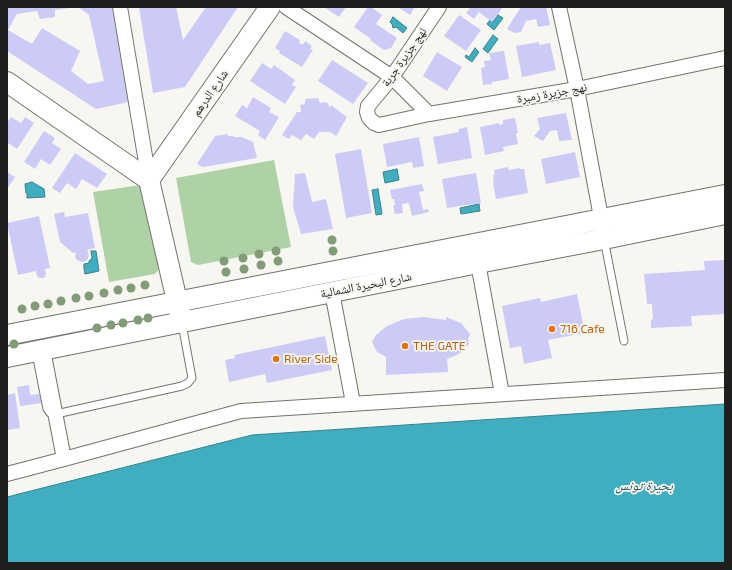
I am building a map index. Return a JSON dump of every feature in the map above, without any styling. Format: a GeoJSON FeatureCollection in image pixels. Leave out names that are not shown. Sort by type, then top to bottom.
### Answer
{"type":"FeatureCollection","features":[{"type":"Feature","properties":{"kind":"main road","name":"شارع الدرهم"},"geometry":{"type":"LineString","coordinates":[[149,180],[270,7]]}},
{"type":"Feature","properties":{"kind":"main road"},"geometry":{"type":"LineString","coordinates":[[7,82],[149,180],[182,322]]}},
{"type":"Feature","properties":{"kind":"main road","name":"شارع البحيرة الشمالية"},"geometry":{"type":"LineString","coordinates":[[7,335],[725,194]]}},
{"type":"Feature","properties":{"kind":"main road","name":"شارع البحيرة الشمالية"},"geometry":{"type":"LineString","coordinates":[[7,357],[725,214]]}},
{"type":"Feature","properties":{"kind":"street"},"geometry":{"type":"LineString","coordinates":[[120,7],[149,180]]}},
{"type":"Feature","properties":{"kind":"street"},"geometry":{"type":"LineString","coordinates":[[286,7],[392,77],[429,114]]}},
{"type":"Feature","properties":{"kind":"street","name":"نهج جزيرة جربة"},"geometry":{"type":"LineString","coordinates":[[379,125],[374,123],[369,118],[367,112],[368,106],[392,77],[438,7]]}},
{"type":"Feature","properties":{"kind":"street"},"geometry":{"type":"LineString","coordinates":[[559,7],[577,89],[604,239]]}},
{"type":"Feature","properties":{"kind":"street","name":"نهج جزيرة زمبرة"},"geometry":{"type":"LineString","coordinates":[[379,125],[429,114],[577,89],[725,58]]}},
{"type":"Feature","properties":{"kind":"street"},"geometry":{"type":"LineString","coordinates":[[478,263],[502,394]]}},
{"type":"Feature","properties":{"kind":"street"},"geometry":{"type":"LineString","coordinates":[[332,292],[353,404]]}},
{"type":"Feature","properties":{"kind":"street"},"geometry":{"type":"LineString","coordinates":[[40,350],[56,414],[64,459]]}},
{"type":"Feature","properties":{"kind":"street"},"geometry":{"type":"LineString","coordinates":[[7,474],[241,411],[725,380]]}},
{"type":"Feature","properties":{"kind":"lane"},"geometry":{"type":"LineString","coordinates":[[604,239],[624,340]]}},
{"type":"Feature","properties":{"kind":"lane"},"geometry":{"type":"LineString","coordinates":[[56,414],[182,386],[188,383],[192,378],[182,322]]}},
{"type":"Feature","properties":{"kind":"green space"},"geometry":{"type":"Polygon","coordinates":[[[274,160],[291,247],[198,265],[191,262],[176,178],[274,160]]]}},
{"type":"Feature","properties":{"kind":"green space"},"geometry":{"type":"Polygon","coordinates":[[[141,185],[159,269],[155,274],[109,282],[93,192],[141,185]]]}},
{"type":"Feature","properties":{"kind":"water"},"geometry":{"type":"Polygon","coordinates":[[[498,15],[503,18],[494,30],[487,24],[490,20],[493,22],[498,15]]]}},
{"type":"Feature","properties":{"kind":"water"},"geometry":{"type":"Polygon","coordinates":[[[393,17],[407,28],[403,33],[396,27],[393,28],[390,22],[393,17]]]}},
{"type":"Feature","properties":{"kind":"water"},"geometry":{"type":"Polygon","coordinates":[[[493,35],[498,39],[488,53],[483,49],[493,35]]]}},
{"type":"Feature","properties":{"kind":"water"},"geometry":{"type":"Polygon","coordinates":[[[475,48],[479,52],[472,62],[465,57],[466,55],[469,57],[475,48]]]}},
{"type":"Feature","properties":{"kind":"water"},"geometry":{"type":"Polygon","coordinates":[[[397,169],[399,180],[385,183],[383,172],[397,169]]]}},
{"type":"Feature","properties":{"kind":"water"},"geometry":{"type":"Polygon","coordinates":[[[32,182],[44,189],[45,197],[27,198],[25,184],[32,182]]]}},
{"type":"Feature","properties":{"kind":"water"},"geometry":{"type":"Polygon","coordinates":[[[378,189],[382,214],[376,215],[372,190],[378,189]]]}},
{"type":"Feature","properties":{"kind":"water"},"geometry":{"type":"Polygon","coordinates":[[[479,204],[480,211],[461,214],[460,208],[479,204]]]}},
{"type":"Feature","properties":{"kind":"water"},"geometry":{"type":"Polygon","coordinates":[[[91,251],[96,251],[99,271],[85,274],[84,264],[89,263],[92,258],[91,251]]]}},
{"type":"Feature","properties":{"kind":"water","name":"بحيرة تونس"},"geometry":{"type":"Polygon","coordinates":[[[725,404],[725,563],[7,563],[7,497],[252,435],[725,404]]]}},
{"type":"Feature","properties":{"kind":"building"},"geometry":{"type":"Polygon","coordinates":[[[7,7],[70,7],[55,10],[55,17],[40,19],[37,11],[17,14],[8,30],[32,44],[42,28],[80,51],[71,71],[88,84],[104,81],[89,15],[78,7],[112,7],[133,101],[96,109],[7,51],[7,7]]]}},
{"type":"Feature","properties":{"kind":"building"},"geometry":{"type":"Polygon","coordinates":[[[139,7],[176,7],[183,40],[206,7],[238,7],[185,87],[153,93],[139,7]]]}},
{"type":"Feature","properties":{"kind":"building"},"geometry":{"type":"Polygon","coordinates":[[[324,7],[346,7],[339,17],[324,7]]]}},
{"type":"Feature","properties":{"kind":"building"},"geometry":{"type":"Polygon","coordinates":[[[368,7],[371,7],[382,15],[376,24],[397,38],[391,48],[384,50],[354,27],[368,7]]]}},
{"type":"Feature","properties":{"kind":"building"},"geometry":{"type":"Polygon","coordinates":[[[398,7],[415,7],[410,15],[398,7]]]}},
{"type":"Feature","properties":{"kind":"building"},"geometry":{"type":"Polygon","coordinates":[[[471,7],[503,7],[492,22],[479,12],[474,19],[466,13],[471,7]]]}},
{"type":"Feature","properties":{"kind":"building"},"geometry":{"type":"Polygon","coordinates":[[[521,7],[546,7],[550,25],[538,27],[536,19],[526,21],[521,32],[514,33],[507,29],[521,7]]]}},
{"type":"Feature","properties":{"kind":"building"},"geometry":{"type":"Polygon","coordinates":[[[459,15],[481,30],[466,51],[444,36],[459,15]]]}},
{"type":"Feature","properties":{"kind":"building"},"geometry":{"type":"Polygon","coordinates":[[[285,31],[300,40],[299,43],[303,45],[305,41],[312,46],[310,49],[313,50],[302,67],[279,53],[280,51],[275,48],[285,31]]]}},
{"type":"Feature","properties":{"kind":"building"},"geometry":{"type":"Polygon","coordinates":[[[539,42],[539,45],[550,43],[556,70],[522,77],[516,46],[539,42]]]}},
{"type":"Feature","properties":{"kind":"building"},"geometry":{"type":"Polygon","coordinates":[[[504,51],[509,79],[483,85],[481,68],[485,67],[484,61],[491,60],[489,53],[504,51]]]}},
{"type":"Feature","properties":{"kind":"building"},"geometry":{"type":"Polygon","coordinates":[[[437,52],[462,67],[447,91],[423,76],[437,52]]]}},
{"type":"Feature","properties":{"kind":"building"},"geometry":{"type":"Polygon","coordinates":[[[332,60],[368,83],[353,104],[318,81],[332,60]]]}},
{"type":"Feature","properties":{"kind":"building"},"geometry":{"type":"Polygon","coordinates":[[[262,63],[271,69],[274,65],[295,80],[292,85],[296,87],[285,104],[250,81],[262,63]]]}},
{"type":"Feature","properties":{"kind":"building"},"geometry":{"type":"Polygon","coordinates":[[[253,97],[271,108],[269,112],[279,117],[265,140],[258,135],[260,131],[235,116],[242,105],[247,108],[253,97]]]}},
{"type":"Feature","properties":{"kind":"building"},"geometry":{"type":"Polygon","coordinates":[[[318,98],[320,103],[327,102],[330,108],[331,105],[347,117],[336,136],[330,132],[319,132],[314,139],[306,134],[301,140],[292,135],[289,139],[282,135],[297,112],[301,112],[300,105],[305,104],[305,99],[318,98]]]}},
{"type":"Feature","properties":{"kind":"building"},"geometry":{"type":"Polygon","coordinates":[[[566,113],[572,140],[559,141],[557,130],[550,131],[543,141],[534,136],[540,129],[537,118],[566,113]]]}},
{"type":"Feature","properties":{"kind":"building"},"geometry":{"type":"Polygon","coordinates":[[[11,117],[21,123],[25,117],[34,123],[17,149],[8,143],[7,145],[7,123],[11,117]]]}},
{"type":"Feature","properties":{"kind":"building"},"geometry":{"type":"Polygon","coordinates":[[[515,118],[518,133],[516,133],[518,144],[503,147],[504,151],[485,155],[480,127],[499,123],[499,125],[503,124],[503,120],[515,118]]]}},
{"type":"Feature","properties":{"kind":"building"},"geometry":{"type":"Polygon","coordinates":[[[467,127],[472,158],[438,164],[433,137],[459,132],[459,129],[467,127]]]}},
{"type":"Feature","properties":{"kind":"building"},"geometry":{"type":"Polygon","coordinates":[[[44,131],[55,138],[52,143],[61,149],[50,165],[41,159],[35,169],[24,162],[44,131]]]}},
{"type":"Feature","properties":{"kind":"building"},"geometry":{"type":"Polygon","coordinates":[[[228,134],[228,136],[242,137],[253,142],[257,158],[203,167],[197,164],[215,136],[228,134]]]}},
{"type":"Feature","properties":{"kind":"building"},"geometry":{"type":"Polygon","coordinates":[[[419,137],[424,166],[413,168],[412,162],[387,167],[383,144],[419,137]]]}},
{"type":"Feature","properties":{"kind":"building"},"geometry":{"type":"Polygon","coordinates":[[[361,149],[372,213],[346,218],[335,154],[361,149]]]}},
{"type":"Feature","properties":{"kind":"building"},"geometry":{"type":"Polygon","coordinates":[[[575,152],[580,177],[546,184],[541,159],[575,152]]]}},
{"type":"Feature","properties":{"kind":"building"},"geometry":{"type":"Polygon","coordinates":[[[75,153],[107,174],[97,188],[82,179],[76,189],[67,183],[60,193],[52,188],[75,153]]]}},
{"type":"Feature","properties":{"kind":"building"},"geometry":{"type":"Polygon","coordinates":[[[508,167],[509,170],[520,168],[524,169],[528,193],[496,199],[493,183],[493,175],[495,174],[494,170],[508,167]]]}},
{"type":"Feature","properties":{"kind":"building"},"geometry":{"type":"Polygon","coordinates":[[[7,172],[15,177],[7,189],[7,172]]]}},
{"type":"Feature","properties":{"kind":"building"},"geometry":{"type":"Polygon","coordinates":[[[305,173],[312,202],[326,199],[333,229],[301,234],[293,207],[295,174],[305,173]]]}},
{"type":"Feature","properties":{"kind":"building"},"geometry":{"type":"Polygon","coordinates":[[[476,173],[481,203],[447,208],[442,179],[476,173]]]}},
{"type":"Feature","properties":{"kind":"building"},"geometry":{"type":"Polygon","coordinates":[[[422,184],[424,191],[419,192],[423,210],[428,209],[429,212],[412,216],[409,203],[402,204],[403,213],[395,214],[393,205],[395,205],[394,199],[392,199],[390,190],[422,184]]]}},
{"type":"Feature","properties":{"kind":"building"},"geometry":{"type":"Polygon","coordinates":[[[64,212],[65,217],[88,213],[95,248],[87,250],[89,255],[86,261],[82,262],[77,260],[75,257],[76,252],[73,253],[60,242],[54,214],[64,212]]]}},
{"type":"Feature","properties":{"kind":"building"},"geometry":{"type":"Polygon","coordinates":[[[39,216],[50,268],[45,269],[45,277],[42,278],[37,276],[36,271],[18,275],[7,223],[39,216]]]}},
{"type":"Feature","properties":{"kind":"building"},"geometry":{"type":"Polygon","coordinates":[[[725,260],[725,314],[691,316],[692,326],[651,328],[651,320],[653,319],[652,304],[647,304],[644,274],[705,270],[704,261],[725,260]]]}},
{"type":"Feature","properties":{"kind":"building"},"geometry":{"type":"Polygon","coordinates":[[[577,294],[585,333],[548,340],[552,358],[524,364],[521,346],[510,348],[502,306],[540,298],[541,302],[577,294]]]}},
{"type":"Feature","properties":{"kind":"building"},"geometry":{"type":"Polygon","coordinates":[[[423,317],[446,320],[446,317],[461,323],[470,334],[468,339],[469,344],[459,354],[447,359],[448,372],[386,375],[386,357],[377,352],[372,342],[376,335],[387,326],[404,319],[423,317]]]}},
{"type":"Feature","properties":{"kind":"building"},"geometry":{"type":"Polygon","coordinates":[[[325,336],[332,370],[267,383],[265,374],[229,382],[225,360],[235,358],[234,355],[325,336]]]}},
{"type":"Feature","properties":{"kind":"building"},"geometry":{"type":"Polygon","coordinates":[[[29,385],[30,395],[40,394],[42,403],[20,406],[17,387],[29,385]]]}},
{"type":"Feature","properties":{"kind":"building"},"geometry":{"type":"Polygon","coordinates":[[[15,393],[20,428],[7,430],[7,395],[15,393]]]}},
{"type":"Feature","properties":{"kind":"place","name":"716 Cafe"},"geometry":{"type":"Point","coordinates":[552,329]}},
{"type":"Feature","properties":{"kind":"place","name":"THE GATE"},"geometry":{"type":"Point","coordinates":[405,346]}},
{"type":"Feature","properties":{"kind":"place","name":"River Side"},"geometry":{"type":"Point","coordinates":[276,359]}}]}
